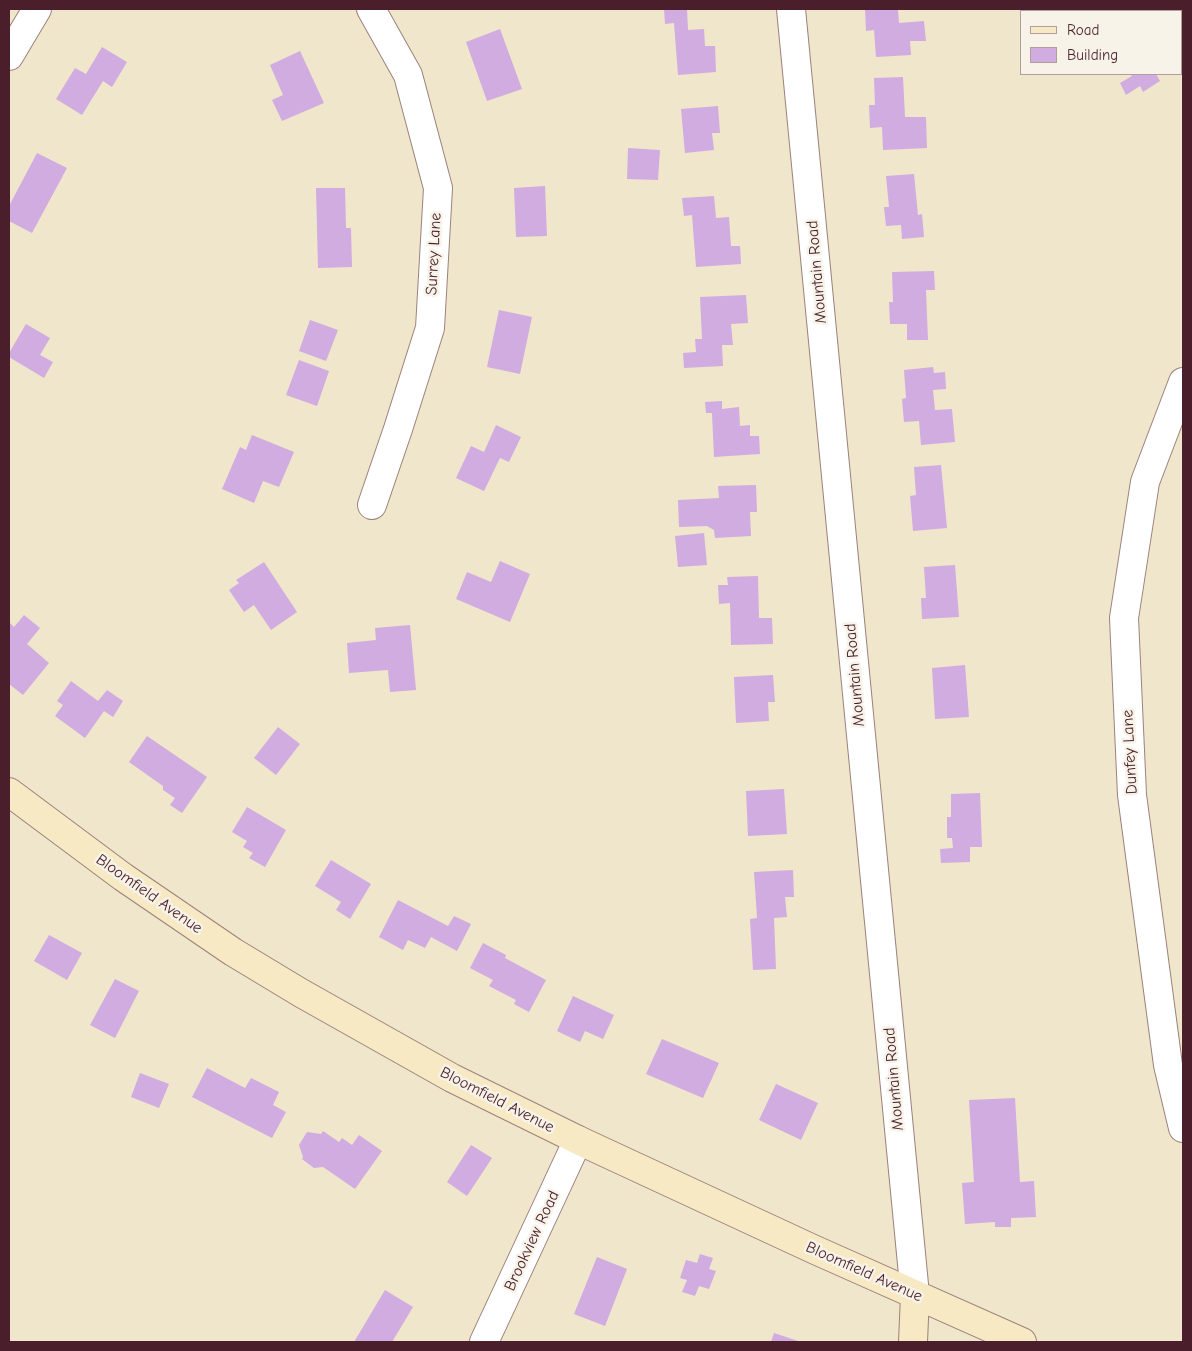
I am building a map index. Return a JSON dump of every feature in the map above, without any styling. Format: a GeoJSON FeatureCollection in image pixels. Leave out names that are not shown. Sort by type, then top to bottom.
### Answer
{"type":"FeatureCollection","features":[{"type":"Feature","properties":{"kind":"main road","name":"Bloomfield Avenue"},"geometry":{"type":"LineString","coordinates":[[9,792],[123,877],[233,952],[452,1078],[578,1140],[915,1295],[1022,1342]]}},
{"type":"Feature","properties":{"kind":"main road","name":"Mountain Road"},"geometry":{"type":"LineString","coordinates":[[913,1342],[915,1295]]}},
{"type":"Feature","properties":{"kind":"street"},"geometry":{"type":"LineString","coordinates":[[9,56],[37,9]]}},
{"type":"Feature","properties":{"kind":"street","name":"Surrey Lane"},"geometry":{"type":"LineString","coordinates":[[370,9],[408,75],[438,188],[430,328],[372,504]]}},
{"type":"Feature","properties":{"kind":"street","name":"Mountain Road"},"geometry":{"type":"LineString","coordinates":[[791,9],[915,1295]]}},
{"type":"Feature","properties":{"kind":"street","name":"Dunfey Lane"},"geometry":{"type":"LineString","coordinates":[[1183,382],[1145,482],[1124,618],[1132,795],[1168,1065],[1183,1128]]}},
{"type":"Feature","properties":{"kind":"street","name":"Brookview Road"},"geometry":{"type":"LineString","coordinates":[[484,1342],[578,1140]]}},
{"type":"Feature","properties":{"kind":"building"},"geometry":{"type":"Polygon","coordinates":[[[664,9],[687,9],[688,30],[704,29],[705,46],[715,46],[716,72],[678,75],[674,23],[665,24],[664,9]]]}},
{"type":"Feature","properties":{"kind":"building"},"geometry":{"type":"Polygon","coordinates":[[[865,9],[898,9],[899,23],[924,21],[926,41],[910,41],[911,55],[876,57],[874,30],[866,31],[865,9]]]}},
{"type":"Feature","properties":{"kind":"building"},"geometry":{"type":"Polygon","coordinates":[[[500,29],[522,89],[487,101],[466,42],[500,29]]]}},
{"type":"Feature","properties":{"kind":"building"},"geometry":{"type":"Polygon","coordinates":[[[102,47],[127,62],[112,87],[103,81],[82,115],[56,99],[75,68],[86,74],[102,47]]]}},
{"type":"Feature","properties":{"kind":"building"},"geometry":{"type":"Polygon","coordinates":[[[300,51],[324,103],[282,121],[272,100],[283,95],[270,65],[300,51]]]}},
{"type":"Feature","properties":{"kind":"building"},"geometry":{"type":"Polygon","coordinates":[[[1157,75],[1160,81],[1143,92],[1140,86],[1126,95],[1120,83],[1132,76],[1157,75]]]}},
{"type":"Feature","properties":{"kind":"building"},"geometry":{"type":"Polygon","coordinates":[[[903,77],[905,117],[926,117],[927,148],[883,150],[882,127],[870,128],[869,105],[875,105],[874,78],[903,77]]]}},
{"type":"Feature","properties":{"kind":"building"},"geometry":{"type":"Polygon","coordinates":[[[718,106],[720,133],[712,133],[714,150],[685,153],[681,109],[718,106]]]}},
{"type":"Feature","properties":{"kind":"building"},"geometry":{"type":"Polygon","coordinates":[[[628,148],[660,150],[658,180],[627,179],[628,148]]]}},
{"type":"Feature","properties":{"kind":"building"},"geometry":{"type":"Polygon","coordinates":[[[37,153],[67,168],[32,233],[9,221],[9,206],[37,153]]]}},
{"type":"Feature","properties":{"kind":"building"},"geometry":{"type":"Polygon","coordinates":[[[914,174],[918,215],[922,214],[924,237],[902,239],[901,225],[886,226],[884,207],[889,207],[886,176],[914,174]]]}},
{"type":"Feature","properties":{"kind":"building"},"geometry":{"type":"Polygon","coordinates":[[[545,186],[547,236],[516,237],[514,188],[545,186]]]}},
{"type":"Feature","properties":{"kind":"building"},"geometry":{"type":"Polygon","coordinates":[[[316,188],[345,188],[346,228],[351,228],[352,267],[318,268],[316,188]]]}},
{"type":"Feature","properties":{"kind":"building"},"geometry":{"type":"Polygon","coordinates":[[[714,196],[716,218],[729,217],[731,246],[740,246],[741,264],[696,267],[692,215],[684,216],[682,198],[714,196]]]}},
{"type":"Feature","properties":{"kind":"building"},"geometry":{"type":"Polygon","coordinates":[[[934,271],[935,290],[926,290],[928,340],[907,340],[907,324],[890,324],[889,302],[893,302],[892,272],[934,271]]]}},
{"type":"Feature","properties":{"kind":"building"},"geometry":{"type":"Polygon","coordinates":[[[746,295],[748,323],[731,324],[733,345],[722,345],[723,366],[684,368],[683,353],[696,352],[695,339],[702,339],[700,297],[746,295]]]}},
{"type":"Feature","properties":{"kind":"building"},"geometry":{"type":"Polygon","coordinates":[[[499,310],[532,317],[520,374],[487,367],[499,310]]]}},
{"type":"Feature","properties":{"kind":"building"},"geometry":{"type":"Polygon","coordinates":[[[310,320],[338,330],[326,361],[299,351],[310,320]]]}},
{"type":"Feature","properties":{"kind":"building"},"geometry":{"type":"Polygon","coordinates":[[[26,324],[50,338],[40,355],[53,362],[44,378],[9,357],[9,353],[26,324]]]}},
{"type":"Feature","properties":{"kind":"building"},"geometry":{"type":"Polygon","coordinates":[[[299,360],[329,371],[317,406],[286,395],[299,360]]]}},
{"type":"Feature","properties":{"kind":"building"},"geometry":{"type":"Polygon","coordinates":[[[933,367],[934,373],[945,372],[946,389],[933,390],[935,410],[952,409],[955,442],[921,445],[919,421],[904,422],[902,399],[906,398],[904,370],[933,367]]]}},
{"type":"Feature","properties":{"kind":"building"},"geometry":{"type":"Polygon","coordinates":[[[722,401],[722,409],[739,407],[740,426],[750,425],[750,436],[759,436],[760,454],[714,457],[712,413],[706,413],[705,402],[722,401]]]}},
{"type":"Feature","properties":{"kind":"building"},"geometry":{"type":"Polygon","coordinates":[[[496,425],[521,437],[509,462],[500,458],[484,491],[456,478],[471,446],[484,452],[496,425]]]}},
{"type":"Feature","properties":{"kind":"building"},"geometry":{"type":"Polygon","coordinates":[[[252,435],[294,452],[279,487],[263,481],[254,503],[222,489],[240,447],[246,450],[252,435]]]}},
{"type":"Feature","properties":{"kind":"building"},"geometry":{"type":"Polygon","coordinates":[[[941,465],[947,528],[913,531],[910,496],[916,495],[914,467],[941,465]]]}},
{"type":"Feature","properties":{"kind":"building"},"geometry":{"type":"Polygon","coordinates":[[[756,485],[757,512],[750,512],[751,536],[715,538],[714,530],[707,526],[679,527],[678,500],[719,498],[718,486],[756,485]]]}},
{"type":"Feature","properties":{"kind":"building"},"geometry":{"type":"Polygon","coordinates":[[[704,533],[707,565],[678,567],[675,536],[704,533]]]}},
{"type":"Feature","properties":{"kind":"building"},"geometry":{"type":"Polygon","coordinates":[[[500,561],[530,574],[510,622],[456,599],[467,572],[491,582],[500,561]]]}},
{"type":"Feature","properties":{"kind":"building"},"geometry":{"type":"Polygon","coordinates":[[[264,562],[297,612],[271,630],[254,605],[244,612],[229,590],[239,583],[236,580],[264,562]]]}},
{"type":"Feature","properties":{"kind":"building"},"geometry":{"type":"Polygon","coordinates":[[[955,565],[959,617],[922,619],[921,598],[926,598],[924,567],[955,565]]]}},
{"type":"Feature","properties":{"kind":"building"},"geometry":{"type":"Polygon","coordinates":[[[758,576],[759,618],[772,618],[773,644],[731,645],[730,603],[719,604],[718,585],[728,585],[727,577],[758,576]]]}},
{"type":"Feature","properties":{"kind":"building"},"geometry":{"type":"Polygon","coordinates":[[[24,615],[40,628],[27,644],[49,663],[23,695],[9,684],[9,622],[14,627],[24,615]]]}},
{"type":"Feature","properties":{"kind":"building"},"geometry":{"type":"Polygon","coordinates":[[[410,625],[416,690],[390,692],[388,670],[349,673],[347,643],[376,640],[375,628],[410,625]]]}},
{"type":"Feature","properties":{"kind":"building"},"geometry":{"type":"Polygon","coordinates":[[[965,665],[969,717],[935,719],[932,668],[965,665]]]}},
{"type":"Feature","properties":{"kind":"building"},"geometry":{"type":"Polygon","coordinates":[[[773,675],[775,702],[768,702],[769,721],[736,723],[734,677],[773,675]]]}},
{"type":"Feature","properties":{"kind":"building"},"geometry":{"type":"Polygon","coordinates":[[[71,681],[98,701],[107,690],[123,701],[113,717],[104,711],[85,738],[55,716],[63,705],[57,701],[71,681]]]}},
{"type":"Feature","properties":{"kind":"building"},"geometry":{"type":"Polygon","coordinates":[[[278,727],[300,744],[276,775],[254,758],[278,727]]]}},
{"type":"Feature","properties":{"kind":"building"},"geometry":{"type":"Polygon","coordinates":[[[147,736],[207,777],[182,813],[170,805],[175,798],[163,790],[163,786],[129,762],[147,736]]]}},
{"type":"Feature","properties":{"kind":"building"},"geometry":{"type":"Polygon","coordinates":[[[784,789],[787,834],[748,836],[746,791],[784,789]]]}},
{"type":"Feature","properties":{"kind":"building"},"geometry":{"type":"Polygon","coordinates":[[[980,793],[982,847],[970,847],[970,862],[941,863],[940,849],[953,848],[952,838],[947,838],[947,817],[951,817],[951,794],[980,793]]]}},
{"type":"Feature","properties":{"kind":"building"},"geometry":{"type":"Polygon","coordinates":[[[247,807],[286,830],[265,867],[249,858],[253,853],[243,847],[247,841],[232,832],[247,807]]]}},
{"type":"Feature","properties":{"kind":"building"},"geometry":{"type":"Polygon","coordinates":[[[331,860],[371,884],[350,919],[336,910],[341,902],[315,886],[331,860]]]}},
{"type":"Feature","properties":{"kind":"building"},"geometry":{"type":"Polygon","coordinates":[[[793,870],[794,897],[785,897],[787,917],[774,918],[776,969],[753,970],[750,919],[757,918],[754,872],[793,870]]]}},
{"type":"Feature","properties":{"kind":"building"},"geometry":{"type":"Polygon","coordinates":[[[398,900],[448,926],[454,916],[471,924],[457,951],[431,937],[425,948],[408,940],[403,950],[379,937],[398,900]]]}},
{"type":"Feature","properties":{"kind":"building"},"geometry":{"type":"Polygon","coordinates":[[[49,935],[82,953],[67,980],[34,961],[49,935]]]}},
{"type":"Feature","properties":{"kind":"building"},"geometry":{"type":"Polygon","coordinates":[[[483,943],[506,955],[505,958],[546,980],[529,1012],[514,1004],[516,1000],[489,986],[493,980],[470,968],[483,943]]]}},
{"type":"Feature","properties":{"kind":"building"},"geometry":{"type":"Polygon","coordinates":[[[115,979],[139,991],[115,1038],[90,1025],[115,979]]]}},
{"type":"Feature","properties":{"kind":"building"},"geometry":{"type":"Polygon","coordinates":[[[573,996],[614,1015],[603,1039],[585,1031],[580,1042],[557,1031],[573,996]]]}},
{"type":"Feature","properties":{"kind":"building"},"geometry":{"type":"Polygon","coordinates":[[[662,1039],[719,1063],[703,1098],[646,1074],[662,1039]]]}},
{"type":"Feature","properties":{"kind":"building"},"geometry":{"type":"Polygon","coordinates":[[[207,1068],[245,1088],[251,1078],[279,1092],[273,1105],[286,1112],[272,1138],[192,1097],[207,1068]]]}},
{"type":"Feature","properties":{"kind":"building"},"geometry":{"type":"Polygon","coordinates":[[[140,1073],[169,1084],[159,1108],[131,1097],[140,1073]]]}},
{"type":"Feature","properties":{"kind":"building"},"geometry":{"type":"Polygon","coordinates":[[[776,1084],[818,1103],[801,1140],[759,1120],[776,1084]]]}},
{"type":"Feature","properties":{"kind":"building"},"geometry":{"type":"Polygon","coordinates":[[[1015,1098],[1020,1182],[1034,1181],[1036,1217],[1011,1218],[1011,1227],[995,1227],[995,1222],[965,1224],[962,1183],[974,1182],[969,1100],[1015,1098]]]}},
{"type":"Feature","properties":{"kind":"building"},"geometry":{"type":"Polygon","coordinates":[[[323,1131],[339,1142],[342,1138],[352,1145],[359,1135],[382,1151],[355,1189],[323,1167],[314,1168],[302,1159],[299,1145],[307,1132],[321,1134],[323,1131]]]}},
{"type":"Feature","properties":{"kind":"building"},"geometry":{"type":"Polygon","coordinates":[[[471,1145],[492,1158],[467,1196],[447,1182],[471,1145]]]}},
{"type":"Feature","properties":{"kind":"building"},"geometry":{"type":"Polygon","coordinates":[[[700,1254],[713,1258],[709,1269],[716,1271],[709,1289],[699,1286],[695,1296],[682,1292],[687,1280],[680,1278],[686,1260],[697,1263],[700,1254]]]}},
{"type":"Feature","properties":{"kind":"building"},"geometry":{"type":"Polygon","coordinates":[[[597,1257],[627,1269],[605,1326],[574,1314],[597,1257]]]}},
{"type":"Feature","properties":{"kind":"building"},"geometry":{"type":"Polygon","coordinates":[[[385,1290],[413,1307],[392,1342],[354,1342],[385,1290]]]}},
{"type":"Feature","properties":{"kind":"building"},"geometry":{"type":"Polygon","coordinates":[[[774,1333],[801,1342],[771,1342],[774,1333]]]}}]}
